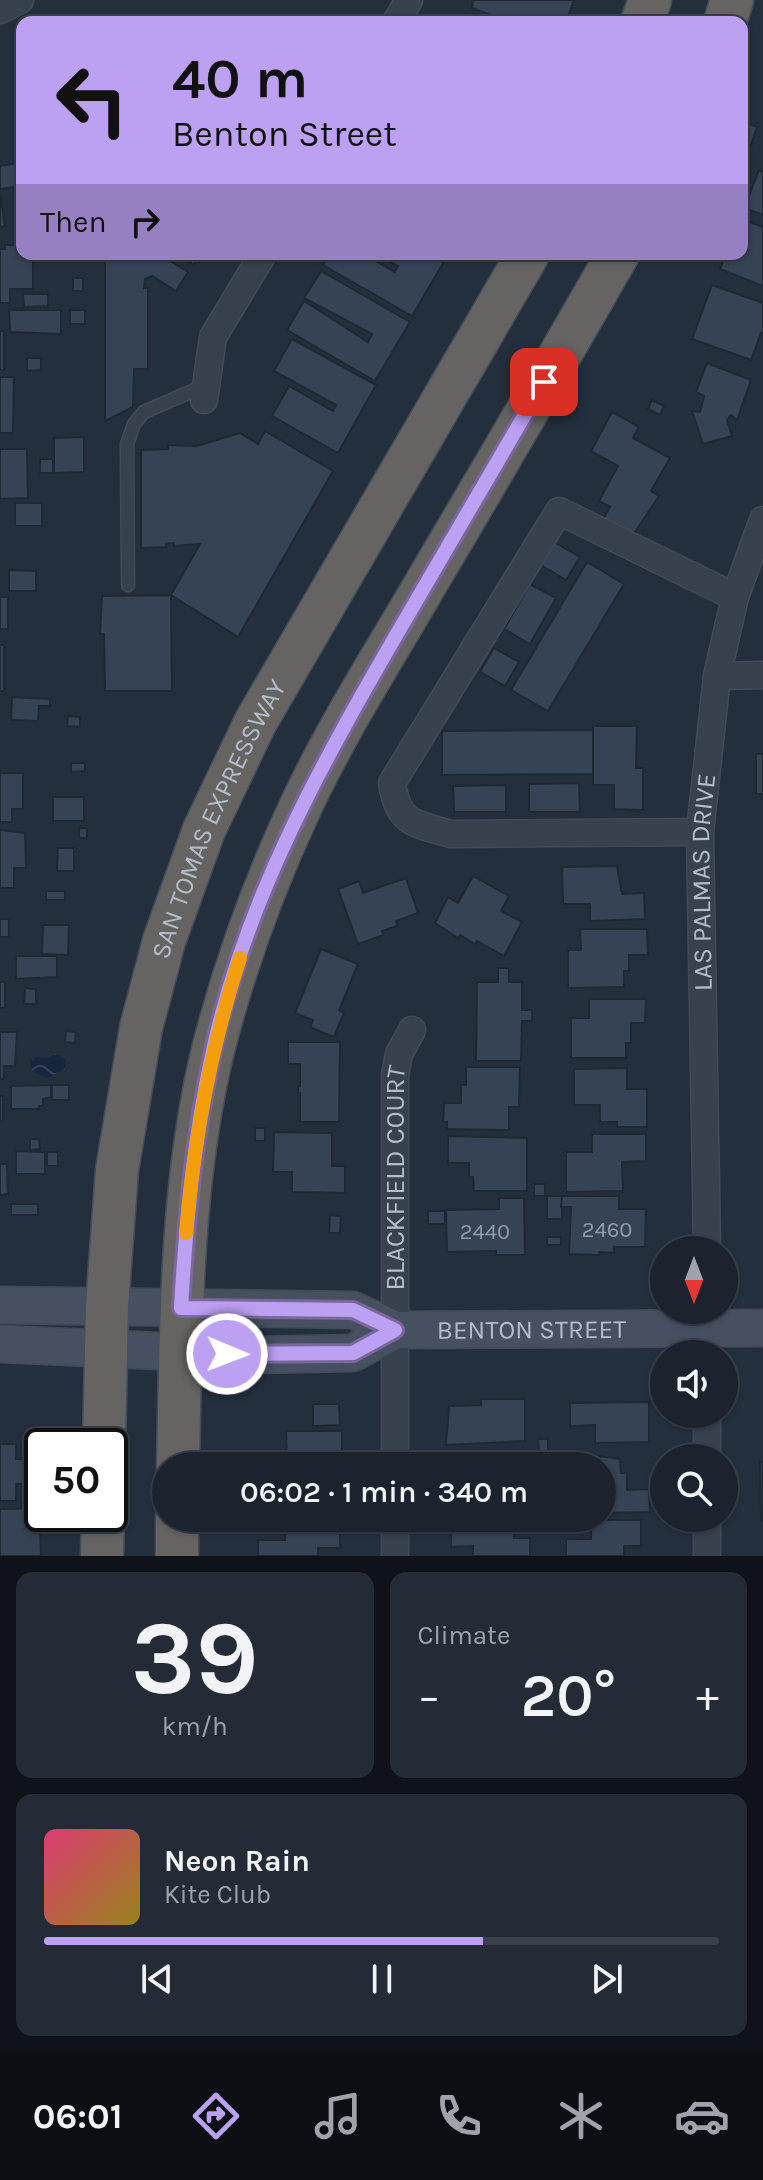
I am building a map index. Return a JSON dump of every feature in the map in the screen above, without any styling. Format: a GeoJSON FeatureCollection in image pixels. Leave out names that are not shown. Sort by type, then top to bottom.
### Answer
{"type":"FeatureCollection","features":[{"type":"Feature","properties":{"kind":"highway","name":"SAN TOMAS EXPRESSWAY"},"geometry":{"type":"LineString","coordinates":[[104,1428],[107,1306],[117,1170],[141,1028],[164,941],[204,830],[255,723],[525,260]]}},
{"type":"Feature","properties":{"kind":"highway"},"geometry":{"type":"LineString","coordinates":[[178,1452],[181,1308],[190,1182],[213,1050],[239,961],[265,889],[300,808],[358,701],[615,260]]}},
{"type":"Feature","properties":{"kind":"highway"},"geometry":{"type":"LineString","coordinates":[[102,1556],[103,1532]]}},
{"type":"Feature","properties":{"kind":"highway"},"geometry":{"type":"LineString","coordinates":[[177,1532],[177,1556]]}},
{"type":"Feature","properties":{"kind":"main road","name":"BENTON STREET"},"geometry":{"type":"LineString","coordinates":[[0,1305],[353,1310],[395,1330],[707,1331],[763,1328]]}},
{"type":"Feature","properties":{"kind":"main road","name":"BENTON STREET"},"geometry":{"type":"LineString","coordinates":[[0,1344],[250,1355],[353,1353],[395,1330]]}},
{"type":"Feature","properties":{"kind":"street"},"geometry":{"type":"LineString","coordinates":[[0,10],[20,0]]}},
{"type":"Feature","properties":{"kind":"street"},"geometry":{"type":"LineString","coordinates":[[205,392],[213,337],[259,260]]}},
{"type":"Feature","properties":{"kind":"street"},"geometry":{"type":"LineString","coordinates":[[700,832],[451,834],[406,818],[396,804],[392,783],[559,511],[735,597]]}},
{"type":"Feature","properties":{"kind":"street","name":"LAS PALMAS DRIVE"},"geometry":{"type":"LineString","coordinates":[[707,1236],[700,832],[717,676],[735,597],[763,520]]}},
{"type":"Feature","properties":{"kind":"street"},"geometry":{"type":"LineString","coordinates":[[717,676],[763,675]]}},
{"type":"Feature","properties":{"kind":"street","name":"BLACKFIELD COURT"},"geometry":{"type":"LineString","coordinates":[[395,1452],[395,1075],[399,1054],[412,1030]]}},
{"type":"Feature","properties":{"kind":"street"},"geometry":{"type":"LineString","coordinates":[[395,1532],[395,1556]]}},
{"type":"Feature","properties":{"kind":"street"},"geometry":{"type":"LineString","coordinates":[[707,1532],[707,1556]]}},
{"type":"Feature","properties":{"kind":"lane"},"geometry":{"type":"LineString","coordinates":[[128,585],[127,444],[134,424],[144,412],[205,392]]}},
{"type":"Feature","properties":{"kind":"water"},"geometry":{"type":"Polygon","coordinates":[[[55,1054],[65,1058],[65,1069],[48,1078],[32,1072],[30,1059],[55,1054]]]}},
{"type":"Feature","properties":{"kind":"building"},"geometry":{"type":"Polygon","coordinates":[[[473,0],[574,0],[568,16],[493,16],[472,8],[473,0]]]}},
{"type":"Feature","properties":{"kind":"building"},"geometry":{"type":"Polygon","coordinates":[[[748,123],[757,127],[751,145],[748,144],[748,123]]]}},
{"type":"Feature","properties":{"kind":"building"},"geometry":{"type":"Polygon","coordinates":[[[16,163],[16,187],[0,189],[0,166],[16,163]]]}},
{"type":"Feature","properties":{"kind":"building"},"geometry":{"type":"Polygon","coordinates":[[[759,170],[763,172],[763,215],[748,209],[748,198],[759,170]]]}},
{"type":"Feature","properties":{"kind":"building"},"geometry":{"type":"Polygon","coordinates":[[[0,193],[5,226],[0,227],[0,193]]]}},
{"type":"Feature","properties":{"kind":"building"},"geometry":{"type":"Polygon","coordinates":[[[748,221],[763,227],[763,286],[720,269],[724,260],[748,260],[748,221]]]}},
{"type":"Feature","properties":{"kind":"building"},"geometry":{"type":"Polygon","coordinates":[[[5,245],[16,245],[16,260],[33,260],[33,289],[10,289],[10,303],[0,303],[0,249],[5,249],[5,245]]]}},
{"type":"Feature","properties":{"kind":"building"},"geometry":{"type":"Polygon","coordinates":[[[105,260],[169,260],[188,272],[176,291],[152,276],[145,279],[144,288],[148,288],[148,369],[134,369],[133,407],[105,421],[105,260]]]}},
{"type":"Feature","properties":{"kind":"building"},"geometry":{"type":"Polygon","coordinates":[[[326,260],[374,260],[395,272],[398,266],[387,260],[445,260],[412,316],[323,265],[326,260]]]}},
{"type":"Feature","properties":{"kind":"building"},"geometry":{"type":"Polygon","coordinates":[[[321,271],[410,322],[375,381],[287,330],[304,301],[368,342],[372,334],[304,298],[321,271]]]}},
{"type":"Feature","properties":{"kind":"building"},"geometry":{"type":"Polygon","coordinates":[[[73,278],[83,278],[83,291],[73,291],[73,278]]]}},
{"type":"Feature","properties":{"kind":"building"},"geometry":{"type":"Polygon","coordinates":[[[712,285],[763,303],[763,333],[751,360],[692,339],[712,285]]]}},
{"type":"Feature","properties":{"kind":"building"},"geometry":{"type":"Polygon","coordinates":[[[23,294],[48,294],[48,306],[24,307],[23,294]]]}},
{"type":"Feature","properties":{"kind":"building"},"geometry":{"type":"Polygon","coordinates":[[[9,310],[61,310],[61,334],[10,332],[9,310]]]}},
{"type":"Feature","properties":{"kind":"building"},"geometry":{"type":"Polygon","coordinates":[[[70,310],[85,310],[85,324],[70,324],[70,310]]]}},
{"type":"Feature","properties":{"kind":"building"},"geometry":{"type":"Polygon","coordinates":[[[0,331],[4,331],[4,370],[0,370],[0,331]]]}},
{"type":"Feature","properties":{"kind":"building"},"geometry":{"type":"Polygon","coordinates":[[[292,339],[376,385],[338,453],[272,416],[289,386],[333,411],[336,405],[274,371],[292,339]]]}},
{"type":"Feature","properties":{"kind":"building"},"geometry":{"type":"Polygon","coordinates":[[[27,358],[41,358],[41,370],[27,371],[27,358]]]}},
{"type":"Feature","properties":{"kind":"building"},"geometry":{"type":"Polygon","coordinates":[[[707,363],[751,380],[737,420],[731,415],[727,420],[732,436],[703,444],[692,411],[700,412],[704,396],[696,392],[707,363]]]}},
{"type":"Feature","properties":{"kind":"building"},"geometry":{"type":"Polygon","coordinates":[[[0,377],[14,377],[13,433],[0,433],[0,377]]]}},
{"type":"Feature","properties":{"kind":"building"},"geometry":{"type":"Polygon","coordinates":[[[652,400],[664,406],[660,415],[648,409],[652,400]]]}},
{"type":"Feature","properties":{"kind":"building"},"geometry":{"type":"Polygon","coordinates":[[[612,412],[639,427],[633,438],[670,458],[651,491],[659,496],[633,535],[603,519],[610,507],[599,501],[618,466],[591,451],[612,412]]]}},
{"type":"Feature","properties":{"kind":"building"},"geometry":{"type":"Polygon","coordinates":[[[265,431],[333,471],[238,637],[171,595],[200,544],[174,546],[174,543],[166,544],[166,547],[141,548],[141,450],[168,449],[168,445],[197,446],[240,433],[258,444],[265,431]]]}},
{"type":"Feature","properties":{"kind":"building"},"geometry":{"type":"Polygon","coordinates":[[[84,437],[84,472],[54,473],[54,438],[84,437]]]}},
{"type":"Feature","properties":{"kind":"building"},"geometry":{"type":"Polygon","coordinates":[[[0,449],[27,449],[28,498],[0,499],[0,449]]]}},
{"type":"Feature","properties":{"kind":"building"},"geometry":{"type":"Polygon","coordinates":[[[40,459],[53,459],[53,473],[40,473],[40,459]]]}},
{"type":"Feature","properties":{"kind":"building"},"geometry":{"type":"Polygon","coordinates":[[[15,503],[42,503],[42,526],[15,526],[15,503]]]}},
{"type":"Feature","properties":{"kind":"building"},"geometry":{"type":"Polygon","coordinates":[[[554,542],[580,557],[566,580],[541,565],[554,542]]]}},
{"type":"Feature","properties":{"kind":"building"},"geometry":{"type":"Polygon","coordinates":[[[587,562],[624,584],[548,711],[511,690],[587,562]]]}},
{"type":"Feature","properties":{"kind":"building"},"geometry":{"type":"Polygon","coordinates":[[[9,570],[36,571],[36,591],[9,591],[9,570]]]}},
{"type":"Feature","properties":{"kind":"building"},"geometry":{"type":"Polygon","coordinates":[[[530,584],[556,598],[530,644],[504,629],[530,584]]]}},
{"type":"Feature","properties":{"kind":"building"},"geometry":{"type":"Polygon","coordinates":[[[171,595],[172,691],[105,691],[104,634],[100,634],[102,596],[171,595]]]}},
{"type":"Feature","properties":{"kind":"building"},"geometry":{"type":"Polygon","coordinates":[[[0,597],[8,597],[8,629],[0,629],[0,597]]]}},
{"type":"Feature","properties":{"kind":"building"},"geometry":{"type":"Polygon","coordinates":[[[0,645],[4,645],[4,691],[0,691],[0,645]]]}},
{"type":"Feature","properties":{"kind":"building"},"geometry":{"type":"Polygon","coordinates":[[[494,648],[519,662],[505,686],[480,672],[494,648]]]}},
{"type":"Feature","properties":{"kind":"building"},"geometry":{"type":"Polygon","coordinates":[[[12,697],[50,699],[50,706],[39,706],[38,721],[11,720],[12,697]]]}},
{"type":"Feature","properties":{"kind":"building"},"geometry":{"type":"Polygon","coordinates":[[[68,716],[80,717],[80,727],[67,726],[68,716]]]}},
{"type":"Feature","properties":{"kind":"building"},"geometry":{"type":"Polygon","coordinates":[[[593,726],[637,726],[636,768],[643,768],[643,810],[614,809],[614,785],[593,785],[593,726]]]}},
{"type":"Feature","properties":{"kind":"building"},"geometry":{"type":"Polygon","coordinates":[[[593,730],[593,774],[442,775],[442,731],[593,730]]]}},
{"type":"Feature","properties":{"kind":"building"},"geometry":{"type":"Polygon","coordinates":[[[756,754],[763,754],[763,794],[756,794],[756,754]]]}},
{"type":"Feature","properties":{"kind":"building"},"geometry":{"type":"Polygon","coordinates":[[[71,763],[85,763],[85,771],[71,772],[71,763]]]}},
{"type":"Feature","properties":{"kind":"building"},"geometry":{"type":"Polygon","coordinates":[[[0,773],[23,773],[23,809],[12,809],[12,822],[0,822],[0,773]]]}},
{"type":"Feature","properties":{"kind":"building"},"geometry":{"type":"Polygon","coordinates":[[[579,783],[580,812],[529,812],[529,784],[579,783]]]}},
{"type":"Feature","properties":{"kind":"building"},"geometry":{"type":"Polygon","coordinates":[[[506,785],[506,812],[454,812],[453,786],[506,785]]]}},
{"type":"Feature","properties":{"kind":"building"},"geometry":{"type":"Polygon","coordinates":[[[53,797],[84,797],[84,821],[53,821],[53,797]]]}},
{"type":"Feature","properties":{"kind":"building"},"geometry":{"type":"Polygon","coordinates":[[[79,828],[87,828],[87,838],[79,838],[79,828]]]}},
{"type":"Feature","properties":{"kind":"building"},"geometry":{"type":"Polygon","coordinates":[[[0,830],[25,833],[26,868],[14,868],[14,888],[0,888],[0,830]]]}},
{"type":"Feature","properties":{"kind":"building"},"geometry":{"type":"Polygon","coordinates":[[[58,848],[74,848],[74,871],[57,871],[58,848]]]}},
{"type":"Feature","properties":{"kind":"building"},"geometry":{"type":"Polygon","coordinates":[[[617,866],[622,894],[644,893],[645,919],[590,921],[590,904],[563,904],[562,867],[617,866]]]}},
{"type":"Feature","properties":{"kind":"building"},"geometry":{"type":"Polygon","coordinates":[[[473,876],[509,896],[501,911],[522,922],[504,956],[477,941],[475,944],[460,935],[458,938],[435,923],[448,897],[458,903],[473,876]]]}},
{"type":"Feature","properties":{"kind":"building"},"geometry":{"type":"Polygon","coordinates":[[[406,878],[418,913],[396,921],[397,926],[382,931],[384,935],[358,944],[338,889],[359,881],[363,893],[406,878]]]}},
{"type":"Feature","properties":{"kind":"building"},"geometry":{"type":"Polygon","coordinates":[[[46,891],[65,891],[65,900],[46,900],[46,891]]]}},
{"type":"Feature","properties":{"kind":"building"},"geometry":{"type":"Polygon","coordinates":[[[0,919],[9,919],[9,937],[0,937],[0,919]]]}},
{"type":"Feature","properties":{"kind":"building"},"geometry":{"type":"Polygon","coordinates":[[[43,925],[69,925],[68,955],[42,954],[43,925]]]}},
{"type":"Feature","properties":{"kind":"building"},"geometry":{"type":"Polygon","coordinates":[[[580,929],[647,929],[648,955],[629,955],[629,971],[624,971],[624,987],[568,988],[568,950],[581,950],[580,929]]]}},
{"type":"Feature","properties":{"kind":"building"},"geometry":{"type":"Polygon","coordinates":[[[321,949],[358,964],[339,1010],[344,1013],[334,1037],[310,1027],[313,1020],[295,1013],[321,949]]]}},
{"type":"Feature","properties":{"kind":"building"},"geometry":{"type":"Polygon","coordinates":[[[16,956],[57,956],[57,977],[16,979],[16,956]]]}},
{"type":"Feature","properties":{"kind":"building"},"geometry":{"type":"Polygon","coordinates":[[[498,968],[509,968],[509,982],[522,982],[522,1010],[532,1010],[532,1021],[522,1021],[521,1061],[476,1061],[477,982],[498,982],[498,968]]]}},
{"type":"Feature","properties":{"kind":"building"},"geometry":{"type":"Polygon","coordinates":[[[0,982],[5,982],[5,1008],[0,1008],[0,982]]]}},
{"type":"Feature","properties":{"kind":"building"},"geometry":{"type":"Polygon","coordinates":[[[25,988],[36,989],[36,1004],[24,1004],[25,988]]]}},
{"type":"Feature","properties":{"kind":"building"},"geometry":{"type":"Polygon","coordinates":[[[589,999],[646,999],[645,1023],[631,1023],[631,1043],[626,1043],[626,1058],[571,1058],[571,1018],[589,1018],[589,999]]]}},
{"type":"Feature","properties":{"kind":"building"},"geometry":{"type":"Polygon","coordinates":[[[66,1031],[76,1032],[75,1043],[65,1042],[66,1031]]]}},
{"type":"Feature","properties":{"kind":"building"},"geometry":{"type":"Polygon","coordinates":[[[0,1032],[17,1032],[15,1066],[4,1066],[4,1079],[0,1079],[0,1032]]]}},
{"type":"Feature","properties":{"kind":"building"},"geometry":{"type":"Polygon","coordinates":[[[288,1042],[340,1042],[339,1122],[300,1122],[300,1064],[288,1064],[288,1042]]]}},
{"type":"Feature","properties":{"kind":"building"},"geometry":{"type":"Polygon","coordinates":[[[466,1067],[520,1067],[519,1107],[509,1107],[509,1130],[447,1129],[447,1122],[443,1122],[444,1103],[461,1103],[461,1085],[466,1085],[466,1067]]]}},
{"type":"Feature","properties":{"kind":"building"},"geometry":{"type":"Polygon","coordinates":[[[627,1068],[627,1089],[647,1089],[647,1127],[617,1127],[617,1122],[600,1122],[600,1105],[574,1105],[574,1069],[627,1068]]]}},
{"type":"Feature","properties":{"kind":"building"},"geometry":{"type":"Polygon","coordinates":[[[51,1085],[51,1097],[43,1099],[43,1106],[39,1109],[11,1109],[11,1086],[51,1085]]]}},
{"type":"Feature","properties":{"kind":"building"},"geometry":{"type":"Polygon","coordinates":[[[52,1085],[69,1085],[69,1100],[52,1100],[52,1085]]]}},
{"type":"Feature","properties":{"kind":"building"},"geometry":{"type":"Polygon","coordinates":[[[0,1096],[3,1096],[3,1121],[0,1121],[0,1096]]]}},
{"type":"Feature","properties":{"kind":"building"},"geometry":{"type":"Polygon","coordinates":[[[255,1128],[265,1128],[265,1141],[255,1141],[255,1128]]]}},
{"type":"Feature","properties":{"kind":"building"},"geometry":{"type":"Polygon","coordinates":[[[274,1132],[332,1133],[332,1166],[345,1166],[345,1193],[292,1192],[292,1172],[273,1172],[274,1132]]]}},
{"type":"Feature","properties":{"kind":"building"},"geometry":{"type":"Polygon","coordinates":[[[592,1134],[646,1134],[646,1161],[622,1162],[623,1191],[566,1192],[566,1152],[592,1152],[592,1134]]]}},
{"type":"Feature","properties":{"kind":"building"},"geometry":{"type":"Polygon","coordinates":[[[448,1136],[527,1138],[527,1191],[474,1191],[473,1177],[469,1177],[469,1163],[448,1163],[448,1136]]]}},
{"type":"Feature","properties":{"kind":"building"},"geometry":{"type":"Polygon","coordinates":[[[30,1139],[39,1139],[40,1149],[30,1150],[30,1139]]]}},
{"type":"Feature","properties":{"kind":"building"},"geometry":{"type":"Polygon","coordinates":[[[16,1151],[45,1152],[45,1174],[16,1174],[16,1151]]]}},
{"type":"Feature","properties":{"kind":"building"},"geometry":{"type":"Polygon","coordinates":[[[47,1152],[58,1152],[58,1166],[47,1166],[47,1152]]]}},
{"type":"Feature","properties":{"kind":"building"},"geometry":{"type":"Polygon","coordinates":[[[0,1164],[7,1164],[8,1194],[0,1195],[0,1164]]]}},
{"type":"Feature","properties":{"kind":"building"},"geometry":{"type":"Polygon","coordinates":[[[534,1184],[545,1184],[545,1196],[534,1196],[534,1184]]]}},
{"type":"Feature","properties":{"kind":"building"},"geometry":{"type":"Polygon","coordinates":[[[547,1196],[562,1196],[562,1219],[547,1219],[547,1196]]]}},
{"type":"Feature","properties":{"kind":"building"},"geometry":{"type":"Polygon","coordinates":[[[562,1196],[619,1196],[619,1209],[646,1209],[645,1247],[614,1247],[614,1253],[599,1252],[599,1255],[569,1254],[571,1207],[561,1207],[562,1196]]]}},
{"type":"Feature","properties":{"kind":"building"},"geometry":{"type":"Polygon","coordinates":[[[499,1198],[524,1198],[525,1255],[496,1255],[496,1251],[447,1252],[446,1210],[499,1209],[499,1198]]]}},
{"type":"Feature","properties":{"kind":"building"},"geometry":{"type":"Polygon","coordinates":[[[11,1204],[38,1204],[38,1215],[11,1215],[11,1204]]]}},
{"type":"Feature","properties":{"kind":"building"},"geometry":{"type":"Polygon","coordinates":[[[428,1211],[445,1211],[445,1224],[428,1224],[428,1211]]]}},
{"type":"Feature","properties":{"kind":"building"},"geometry":{"type":"Polygon","coordinates":[[[330,1215],[341,1216],[340,1233],[329,1233],[330,1215]]]}},
{"type":"Feature","properties":{"kind":"building"},"geometry":{"type":"Polygon","coordinates":[[[547,1237],[561,1237],[561,1245],[547,1245],[547,1237]]]}},
{"type":"Feature","properties":{"kind":"building"},"geometry":{"type":"Polygon","coordinates":[[[481,1399],[525,1399],[525,1441],[446,1445],[449,1406],[481,1405],[481,1399]]]}},
{"type":"Feature","properties":{"kind":"building"},"geometry":{"type":"Polygon","coordinates":[[[649,1402],[649,1442],[595,1443],[595,1425],[570,1426],[570,1403],[649,1402]]]}},
{"type":"Feature","properties":{"kind":"building"},"geometry":{"type":"Polygon","coordinates":[[[313,1404],[339,1404],[340,1425],[313,1426],[313,1404]]]}},
{"type":"Feature","properties":{"kind":"building"},"geometry":{"type":"Polygon","coordinates":[[[286,1431],[342,1431],[342,1452],[287,1452],[286,1431]]]}},
{"type":"Feature","properties":{"kind":"building"},"geometry":{"type":"Polygon","coordinates":[[[538,1439],[548,1439],[548,1451],[539,1451],[538,1439]]]}},
{"type":"Feature","properties":{"kind":"building"},"geometry":{"type":"Polygon","coordinates":[[[0,1444],[16,1444],[16,1459],[24,1459],[24,1484],[16,1484],[16,1501],[0,1501],[0,1444]]]}},
{"type":"Feature","properties":{"kind":"building"},"geometry":{"type":"Polygon","coordinates":[[[616,1458],[620,1459],[621,1473],[627,1473],[627,1490],[649,1489],[650,1512],[616,1513],[616,1458]]]}},
{"type":"Feature","properties":{"kind":"building"},"geometry":{"type":"Polygon","coordinates":[[[760,1462],[763,1462],[763,1521],[761,1521],[760,1462]]]}},
{"type":"Feature","properties":{"kind":"building"},"geometry":{"type":"Polygon","coordinates":[[[24,1508],[24,1532],[40,1532],[41,1556],[0,1556],[0,1509],[24,1508]]]}},
{"type":"Feature","properties":{"kind":"building"},"geometry":{"type":"Polygon","coordinates":[[[616,1520],[641,1520],[641,1546],[624,1546],[624,1556],[566,1556],[566,1539],[591,1539],[591,1532],[616,1532],[616,1520]]]}},
{"type":"Feature","properties":{"kind":"building"},"geometry":{"type":"Polygon","coordinates":[[[285,1532],[340,1532],[340,1548],[318,1548],[318,1556],[258,1556],[258,1540],[285,1540],[285,1532]]]}},
{"type":"Feature","properties":{"kind":"building"},"geometry":{"type":"Polygon","coordinates":[[[451,1532],[514,1532],[514,1538],[530,1538],[530,1556],[473,1556],[473,1546],[451,1547],[451,1532]]]}},
{"type":"Feature","properties":{"kind":"slow traffic"},"geometry":{"type":"LineString","coordinates":[[186,1233],[190,1182],[213,1050],[240,958]]}},
{"type":"Feature","properties":{"kind":"route"},"geometry":{"type":"LineString","coordinates":[[227,1354],[353,1353],[395,1330],[353,1310],[181,1308],[190,1182],[213,1050],[224,1010],[265,889],[300,808],[358,701],[544,382]]}}]}
